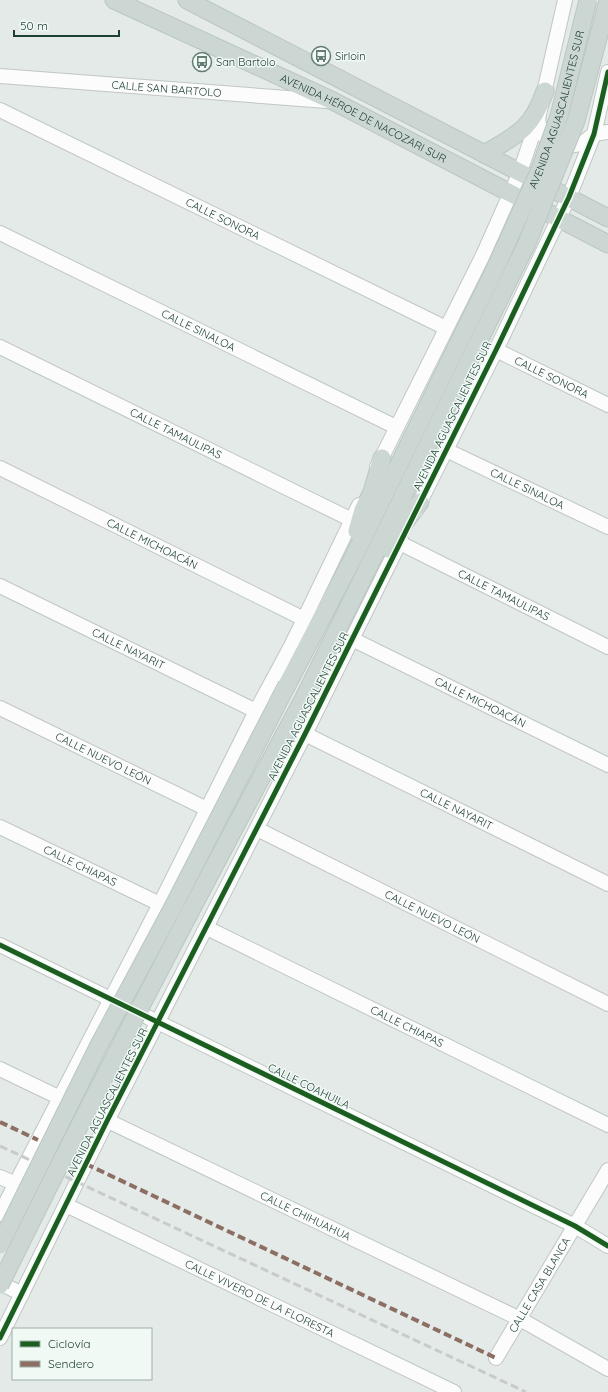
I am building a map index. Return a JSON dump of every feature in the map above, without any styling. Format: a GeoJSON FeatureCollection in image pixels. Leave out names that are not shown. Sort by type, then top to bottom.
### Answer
{"type":"FeatureCollection","features":[{"type":"Feature","properties":{"kind":"main road","name":"AVENIDA HÉROE DE NACOZARI SUR"},"geometry":{"type":"LineString","coordinates":[[114,0],[333,101],[608,244]]}},
{"type":"Feature","properties":{"kind":"main road"},"geometry":{"type":"LineString","coordinates":[[188,0],[608,218]]}},
{"type":"Feature","properties":{"kind":"main road","name":"AVENIDA AGUASCALIENTES SUR"},"geometry":{"type":"LineString","coordinates":[[0,1245],[99,1046],[173,908],[355,554],[494,272],[539,172],[560,116],[588,0]]}},
{"type":"Feature","properties":{"kind":"main road","name":"AVENIDA AGUASCALIENTES SUR"},"geometry":{"type":"LineString","coordinates":[[0,1284],[74,1134],[305,696],[527,243],[576,120],[608,1]]}},
{"type":"Feature","properties":{"kind":"main road"},"geometry":{"type":"LineString","coordinates":[[484,154],[514,137],[523,129],[536,112],[545,91]]}},
{"type":"Feature","properties":{"kind":"main road"},"geometry":{"type":"LineString","coordinates":[[355,554],[358,527],[372,492],[382,458]]}},
{"type":"Feature","properties":{"kind":"main road"},"geometry":{"type":"LineString","coordinates":[[370,566],[389,550],[402,526],[420,502]]}},
{"type":"Feature","properties":{"kind":"street","name":"AVENIDA AGUASCALIENTES SUR"},"geometry":{"type":"LineString","coordinates":[[0,1214],[110,998],[160,904],[304,618],[510,194],[520,172],[538,119],[565,0]]}},
{"type":"Feature","properties":{"kind":"street","name":"AVENIDA AGUASCALIENTES SUR"},"geometry":{"type":"LineString","coordinates":[[0,1338],[107,1121],[306,734],[546,246],[569,197],[603,111],[608,72]]}},
{"type":"Feature","properties":{"kind":"street","name":"CALLE SAN BARTOLO"},"geometry":{"type":"LineString","coordinates":[[0,76],[333,101]]}},
{"type":"Feature","properties":{"kind":"street","name":"CALLE SONORA"},"geometry":{"type":"LineString","coordinates":[[0,110],[446,328]]}},
{"type":"Feature","properties":{"kind":"street"},"geometry":{"type":"LineString","coordinates":[[538,119],[541,133],[549,141],[567,146],[581,144],[594,134],[608,132]]}},
{"type":"Feature","properties":{"kind":"street"},"geometry":{"type":"LineString","coordinates":[[494,228],[505,218],[512,215],[522,216],[538,224],[543,231],[546,246]]}},
{"type":"Feature","properties":{"kind":"street","name":"CALLE SINALOA"},"geometry":{"type":"LineString","coordinates":[[0,233],[396,428]]}},
{"type":"Feature","properties":{"kind":"street","name":"CALLE TAMAULIPAS"},"geometry":{"type":"LineString","coordinates":[[0,347],[352,520]]}},
{"type":"Feature","properties":{"kind":"street","name":"CALLE SONORA"},"geometry":{"type":"LineString","coordinates":[[496,350],[608,405]]}},
{"type":"Feature","properties":{"kind":"street","name":"CALLE SINALOA"},"geometry":{"type":"LineString","coordinates":[[446,450],[608,527]]}},
{"type":"Feature","properties":{"kind":"street","name":"CALLE MICHOACÁN"},"geometry":{"type":"LineString","coordinates":[[0,468],[304,618]]}},
{"type":"Feature","properties":{"kind":"street","name":"CALLE TAMAULIPAS"},"geometry":{"type":"LineString","coordinates":[[400,543],[608,647]]}},
{"type":"Feature","properties":{"kind":"street","name":"CALLE NAYARIT"},"geometry":{"type":"LineString","coordinates":[[0,586],[256,711]]}},
{"type":"Feature","properties":{"kind":"street","name":"CALLE MICHOACÁN"},"geometry":{"type":"LineString","coordinates":[[352,639],[608,765]]}},
{"type":"Feature","properties":{"kind":"street","name":"CALLE NUEVO LEÓN"},"geometry":{"type":"LineString","coordinates":[[0,708],[207,809]]}},
{"type":"Feature","properties":{"kind":"street","name":"CALLE NAYARIT"},"geometry":{"type":"LineString","coordinates":[[306,734],[608,884]]}},
{"type":"Feature","properties":{"kind":"street","name":"CALLE CHIAPAS"},"geometry":{"type":"LineString","coordinates":[[0,827],[160,904]]}},
{"type":"Feature","properties":{"kind":"street","name":"CALLE NUEVO LEÓN"},"geometry":{"type":"LineString","coordinates":[[257,829],[608,1004]]}},
{"type":"Feature","properties":{"kind":"street","name":"CALLE CHIAPAS"},"geometry":{"type":"LineString","coordinates":[[206,928],[608,1125]]}},
{"type":"Feature","properties":{"kind":"street","name":"CALLE COAHUILA"},"geometry":{"type":"LineString","coordinates":[[0,945],[575,1226],[608,1246]]}},
{"type":"Feature","properties":{"kind":"street","name":"CALLE CHIHUAHUA"},"geometry":{"type":"LineString","coordinates":[[0,1068],[59,1098],[520,1319],[608,1369]]}},
{"type":"Feature","properties":{"kind":"street","name":"CALLE CASA BLANCA"},"geometry":{"type":"LineString","coordinates":[[496,1358],[608,1170]]}},
{"type":"Feature","properties":{"kind":"street"},"geometry":{"type":"LineString","coordinates":[[0,1177],[16,1184]]}},
{"type":"Feature","properties":{"kind":"street","name":"CALLE VIVERO DE LA FLORESTA"},"geometry":{"type":"LineString","coordinates":[[66,1204],[454,1392]]}},
{"type":"Feature","properties":{"kind":"street"},"geometry":{"type":"LineString","coordinates":[[0,1284],[22,1294]]}},
{"type":"Feature","properties":{"kind":"railway"},"geometry":{"type":"LineString","coordinates":[[0,1146],[526,1392]]}},
{"type":"Feature","properties":{"kind":"marked path"},"geometry":{"type":"LineString","coordinates":[[0,1122],[38,1140]]}},
{"type":"Feature","properties":{"kind":"marked path"},"geometry":{"type":"LineString","coordinates":[[86,1164],[496,1358]]}},
{"type":"Feature","properties":{"kind":"cycle path"},"geometry":{"type":"LineString","coordinates":[[0,1338],[107,1121],[305,734],[496,350],[569,197],[594,134],[608,72]]}},
{"type":"Feature","properties":{"kind":"cycle path"},"geometry":{"type":"LineString","coordinates":[[0,945],[575,1226],[608,1246]]}},
{"type":"Feature","properties":{"kind":"place","name":"Sirloin"},"geometry":{"type":"Point","coordinates":[321,56]}},
{"type":"Feature","properties":{"kind":"place","name":"San Bartolo"},"geometry":{"type":"Point","coordinates":[202,62]}}]}
